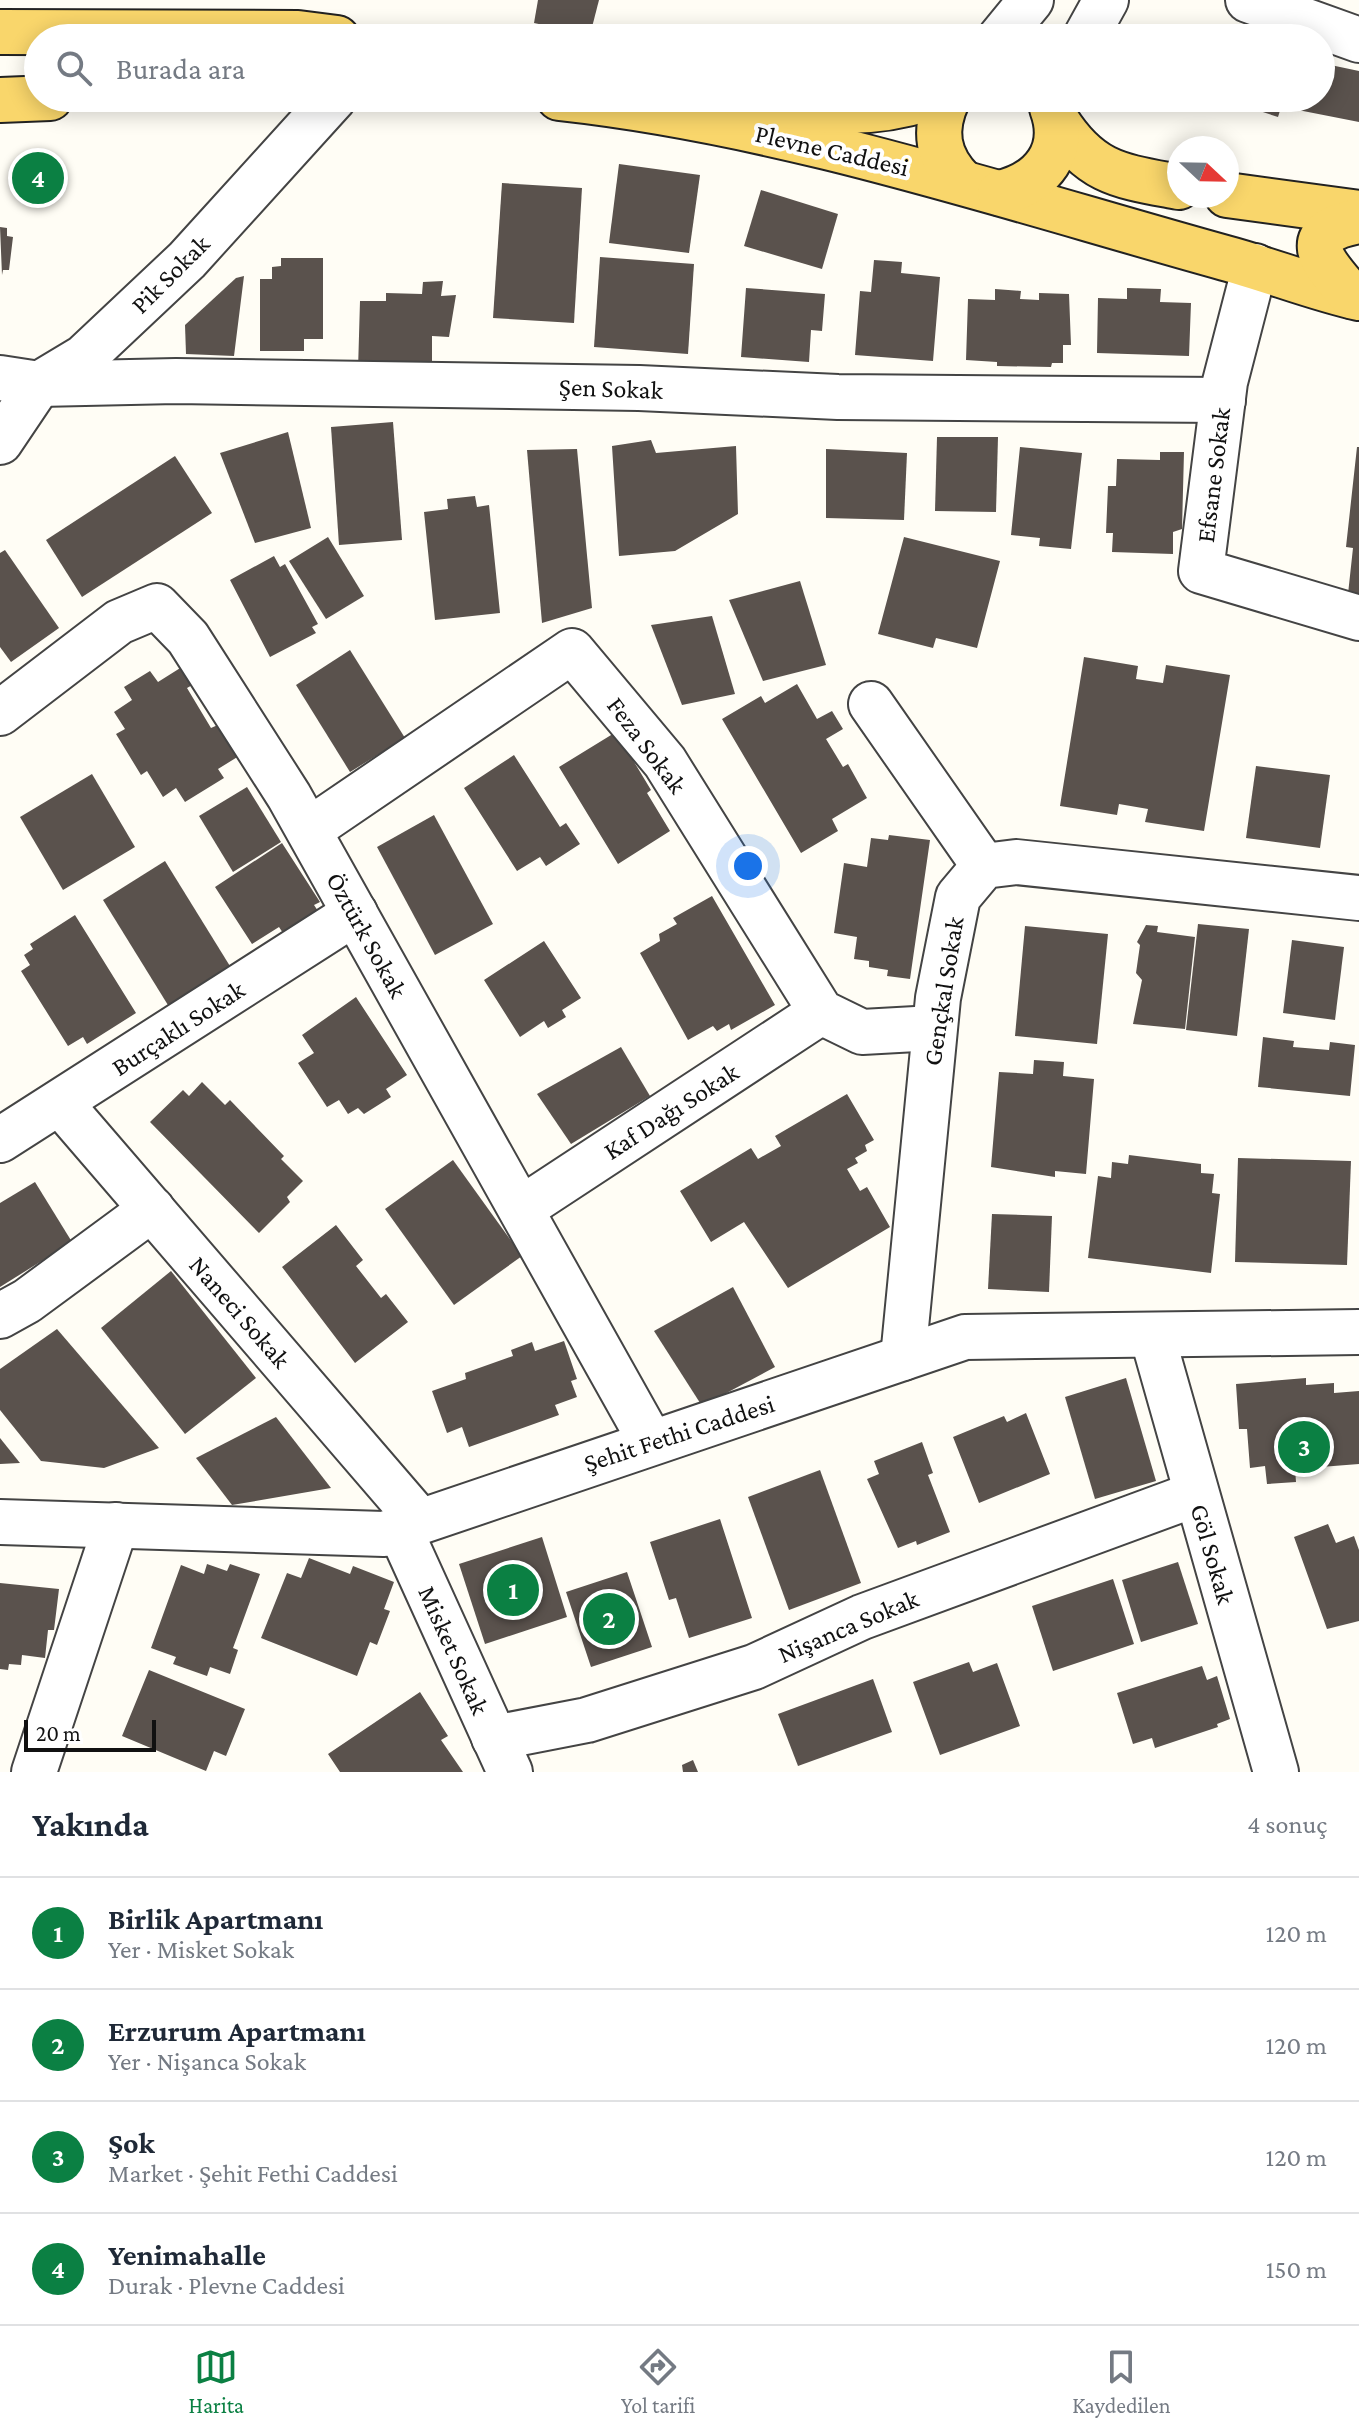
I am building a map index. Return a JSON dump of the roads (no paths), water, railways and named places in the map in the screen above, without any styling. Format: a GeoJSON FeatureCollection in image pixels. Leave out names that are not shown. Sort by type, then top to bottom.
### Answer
{"type":"FeatureCollection","features":[{"type":"Feature","properties":{"kind":"main road"},"geometry":{"type":"LineString","coordinates":[[0,32],[24,32]]}},
{"type":"Feature","properties":{"kind":"main road"},"geometry":{"type":"LineString","coordinates":[[0,100],[24,99]]}},
{"type":"Feature","properties":{"kind":"main road","name":"Plevne Caddesi"},"geometry":{"type":"LineString","coordinates":[[662,112],[981,187],[1356,297]]}},
{"type":"Feature","properties":{"kind":"main road","name":"Plevne Caddesi"},"geometry":{"type":"LineString","coordinates":[[849,112],[872,112]]}},
{"type":"Feature","properties":{"kind":"main road"},"geometry":{"type":"LineString","coordinates":[[944,112],[938,133],[941,151],[949,168],[981,187],[1020,188],[1044,170],[1057,142],[1052,112]]}},
{"type":"Feature","properties":{"kind":"main road"},"geometry":{"type":"LineString","coordinates":[[1055,112],[1074,148],[1117,176],[1167,185]]}},
{"type":"Feature","properties":{"kind":"main road"},"geometry":{"type":"LineString","coordinates":[[1239,197],[1359,213]]}},
{"type":"Feature","properties":{"kind":"main road","name":"Plevne Caddesi"},"geometry":{"type":"LineString","coordinates":[[1356,297],[1323,263],[1319,245],[1322,236],[1335,225],[1359,221]]}},
{"type":"Feature","properties":{"kind":"street"},"geometry":{"type":"LineString","coordinates":[[1011,24],[1031,0]]}},
{"type":"Feature","properties":{"kind":"street"},"geometry":{"type":"LineString","coordinates":[[1093,24],[1106,0]]}},
{"type":"Feature","properties":{"kind":"street"},"geometry":{"type":"LineString","coordinates":[[1248,0],[1315,24]]}},
{"type":"Feature","properties":{"kind":"street"},"geometry":{"type":"LineString","coordinates":[[1335,31],[1359,40]]}},
{"type":"Feature","properties":{"kind":"street","name":"Pik Sokak"},"geometry":{"type":"LineString","coordinates":[[0,442],[19,381],[84,357],[187,260],[321,112]]}},
{"type":"Feature","properties":{"kind":"street","name":"Efsane Sokak"},"geometry":{"type":"LineString","coordinates":[[1255,266],[1223,400],[1201,571],[1359,618]]}},
{"type":"Feature","properties":{"kind":"street","name":"Şen Sokak"},"geometry":{"type":"LineString","coordinates":[[19,381],[624,388],[838,397],[1223,400]]}},
{"type":"Feature","properties":{"kind":"street","name":"Öztürk Sokak"},"geometry":{"type":"LineString","coordinates":[[0,713],[119,622],[157,606],[188,638],[309,830],[651,1442]]}},
{"type":"Feature","properties":{"kind":"street","name":"Feza Sokak"},"geometry":{"type":"LineString","coordinates":[[309,830],[572,651],[665,762],[821,1012]]}},
{"type":"Feature","properties":{"kind":"street"},"geometry":{"type":"LineString","coordinates":[[871,704],[984,866],[1016,862],[1359,898]]}},
{"type":"Feature","properties":{"kind":"street","name":"Gençkal Sokak"},"geometry":{"type":"LineString","coordinates":[[903,1358],[934,1028],[958,897],[984,866]]}},
{"type":"Feature","properties":{"kind":"street","name":"Burçaklı Sokak"},"geometry":{"type":"LineString","coordinates":[[0,1140],[355,913]]}},
{"type":"Feature","properties":{"kind":"street"},"geometry":{"type":"LineString","coordinates":[[821,1012],[862,1032],[934,1028]]}},
{"type":"Feature","properties":{"kind":"street","name":"Kaf Dağı Sokak"},"geometry":{"type":"LineString","coordinates":[[521,1209],[821,1012]]}},
{"type":"Feature","properties":{"kind":"street","name":"Naneci Sokak"},"geometry":{"type":"LineString","coordinates":[[60,1103],[152,1209],[409,1524]]}},
{"type":"Feature","properties":{"kind":"street"},"geometry":{"type":"LineString","coordinates":[[0,1316],[27,1301],[152,1209]]}},
{"type":"Feature","properties":{"kind":"street","name":"Şehit Fethi Caddesi"},"geometry":{"type":"LineString","coordinates":[[0,1522],[384,1534],[965,1337],[1359,1332]]}},
{"type":"Feature","properties":{"kind":"street","name":"Göl Sokak"},"geometry":{"type":"LineString","coordinates":[[1152,1335],[1276,1772]]}},
{"type":"Feature","properties":{"kind":"street","name":"Nişanca Sokak"},"geometry":{"type":"LineString","coordinates":[[502,1755],[587,1720],[754,1667],[862,1617],[1196,1494]]}},
{"type":"Feature","properties":{"kind":"street","name":"Misket Sokak"},"geometry":{"type":"LineString","coordinates":[[409,1524],[502,1755]]}},
{"type":"Feature","properties":{"kind":"street"},"geometry":{"type":"LineString","coordinates":[[34,1772],[116,1525]]}},
{"type":"Feature","properties":{"kind":"place","name":"Yenimahalle"},"geometry":{"type":"Point","coordinates":[38,178]}},
{"type":"Feature","properties":{"kind":"place","name":"Şok"},"geometry":{"type":"Point","coordinates":[1304,1447]}},
{"type":"Feature","properties":{"kind":"place","name":"Birlik Apartmanı"},"geometry":{"type":"Point","coordinates":[513,1590]}},
{"type":"Feature","properties":{"kind":"place","name":"Erzurum Apartmanı"},"geometry":{"type":"Point","coordinates":[609,1619]}}]}
